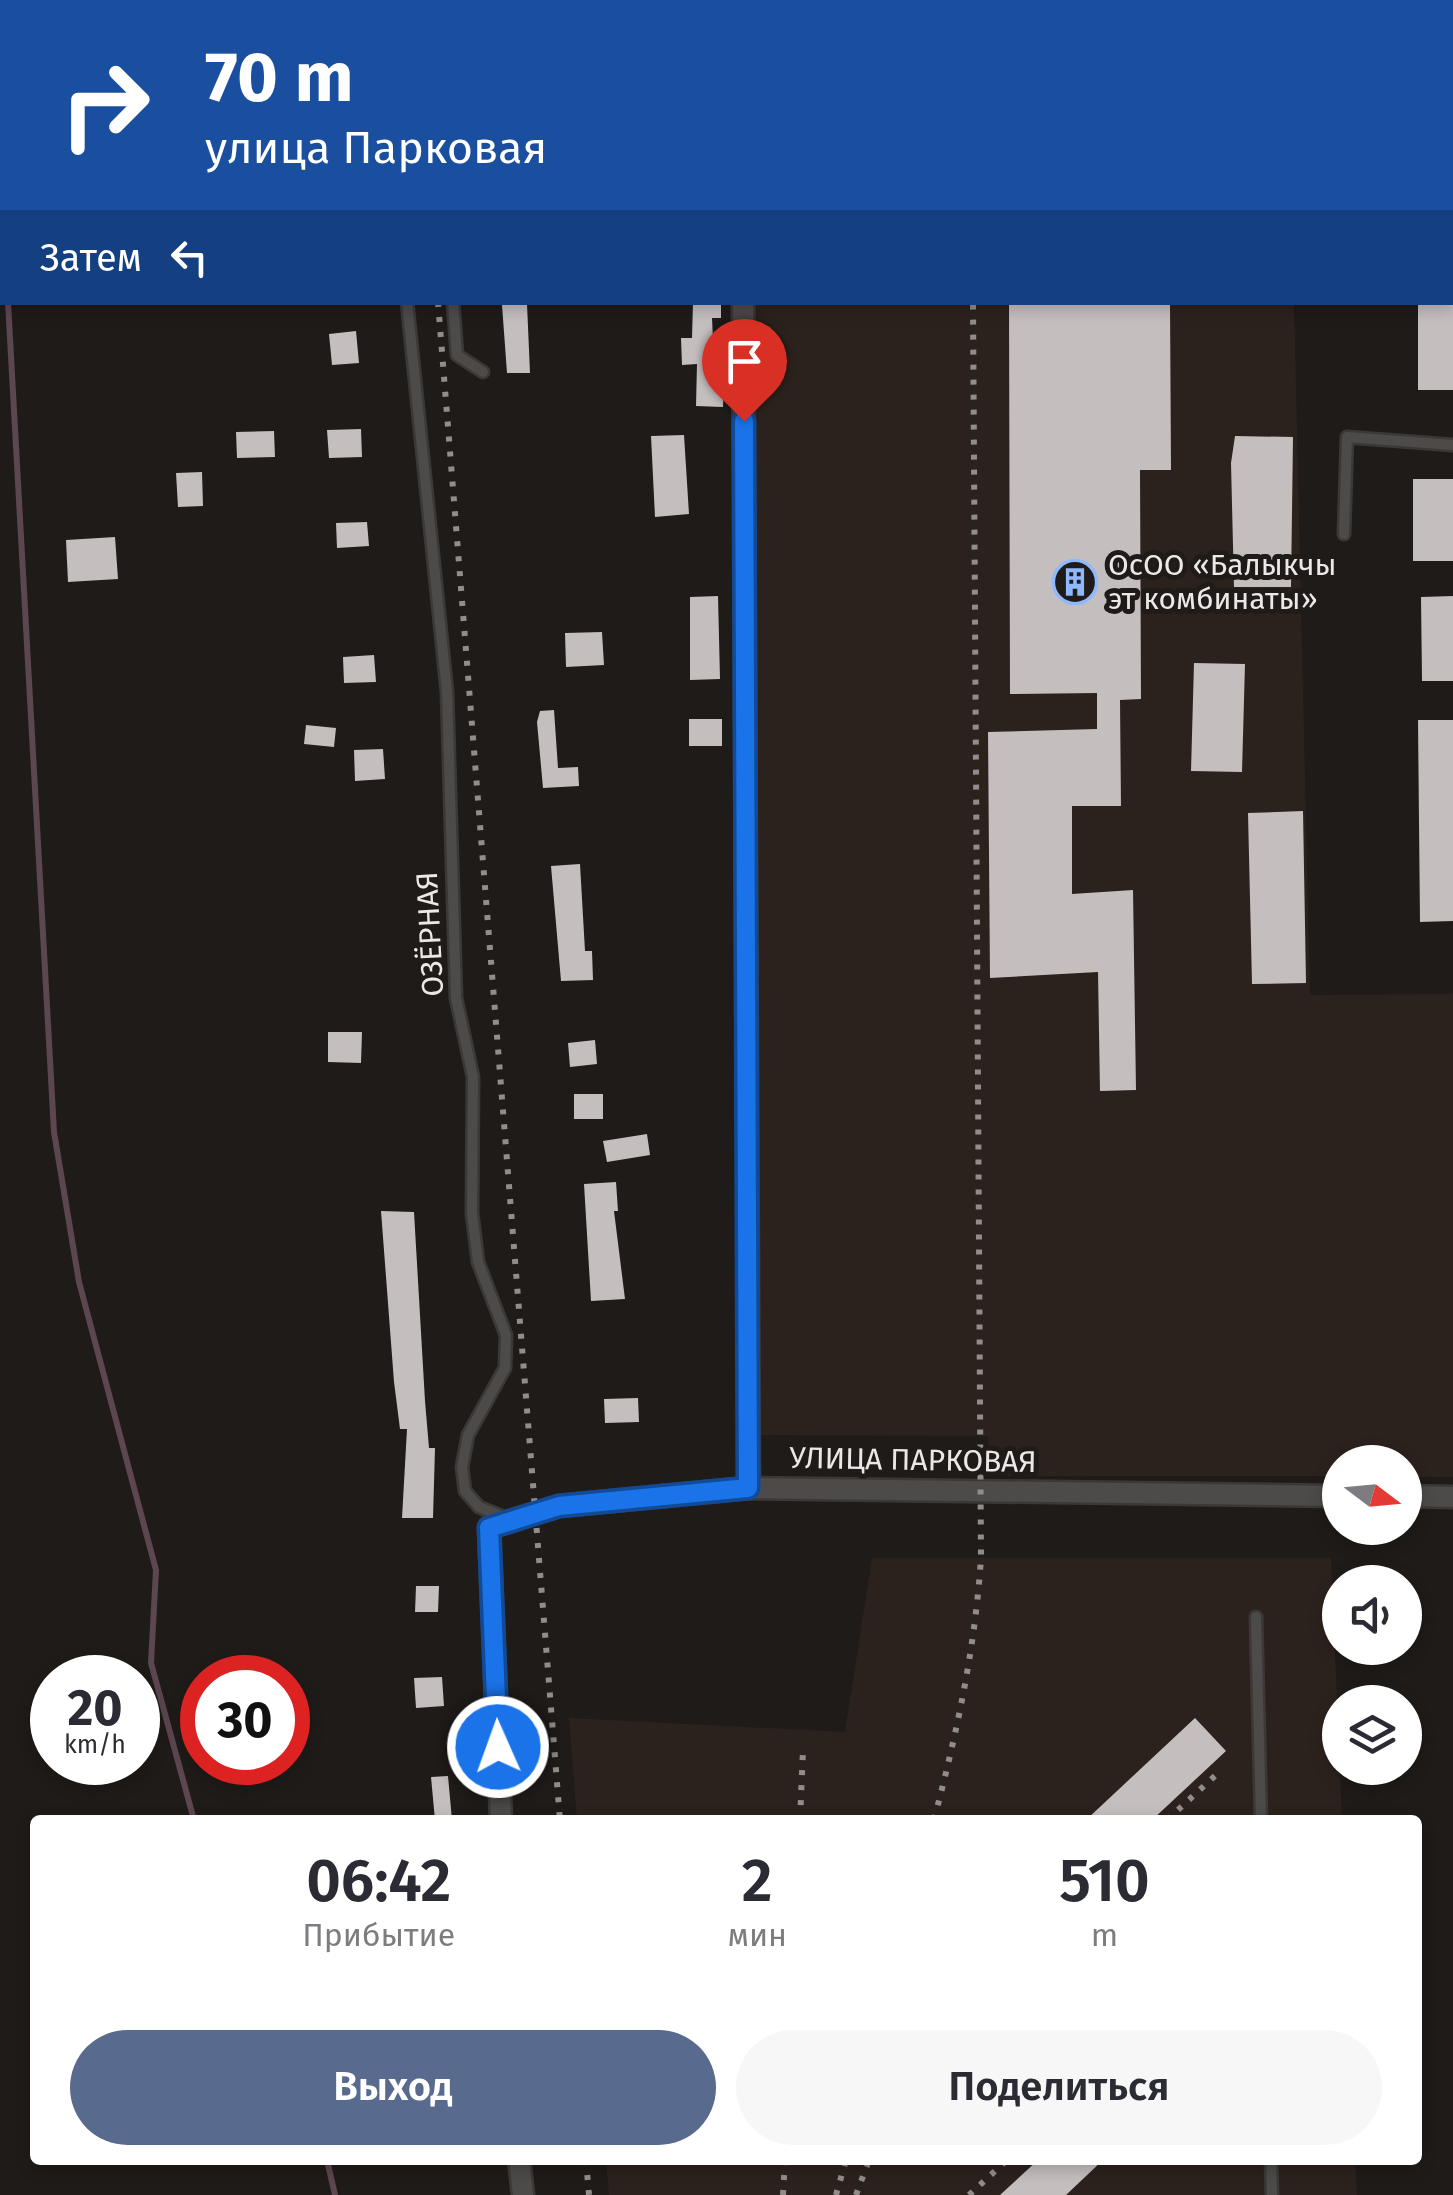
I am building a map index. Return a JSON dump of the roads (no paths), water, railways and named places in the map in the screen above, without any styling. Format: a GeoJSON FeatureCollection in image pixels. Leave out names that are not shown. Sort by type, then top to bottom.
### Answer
{"type":"FeatureCollection","features":[{"type":"Feature","properties":{"kind":"street"},"geometry":{"type":"LineString","coordinates":[[743,305],[748,1488]]}},
{"type":"Feature","properties":{"kind":"street","name":"УЛИЦА ПАРКОВАЯ"},"geometry":{"type":"LineString","coordinates":[[500,1815],[489,1528],[559,1506],[748,1488],[1322,1496]]}},
{"type":"Feature","properties":{"kind":"street"},"geometry":{"type":"LineString","coordinates":[[1422,1496],[1453,1497]]}},
{"type":"Feature","properties":{"kind":"street"},"geometry":{"type":"LineString","coordinates":[[520,2165],[523,2195]]}},
{"type":"Feature","properties":{"kind":"lane","name":"ОЗЁРНАЯ"},"geometry":{"type":"LineString","coordinates":[[408,305],[447,692],[456,998],[473,1077],[472,1213],[478,1262],[506,1335],[505,1368],[468,1435],[462,1466],[465,1491],[479,1507],[512,1521]]}},
{"type":"Feature","properties":{"kind":"lane"},"geometry":{"type":"LineString","coordinates":[[453,305],[457,355],[483,372]]}},
{"type":"Feature","properties":{"kind":"lane"},"geometry":{"type":"LineString","coordinates":[[1344,534],[1347,438],[1453,445]]}},
{"type":"Feature","properties":{"kind":"lane"},"geometry":{"type":"LineString","coordinates":[[1256,1617],[1262,1815]]}},
{"type":"Feature","properties":{"kind":"lane"},"geometry":{"type":"LineString","coordinates":[[1271,2165],[1272,2195]]}},
{"type":"Feature","properties":{"kind":"waterway"},"geometry":{"type":"LineString","coordinates":[[8,305],[54,1132],[79,1282],[156,1570],[151,1663],[193,1815]]}},
{"type":"Feature","properties":{"kind":"waterway"},"geometry":{"type":"LineString","coordinates":[[328,2165],[335,2195]]}},
{"type":"Feature","properties":{"kind":"railway"},"geometry":{"type":"LineString","coordinates":[[438,305],[560,1815]]}},
{"type":"Feature","properties":{"kind":"railway"},"geometry":{"type":"LineString","coordinates":[[935,1815],[964,1690],[981,1558],[973,305]]}},
{"type":"Feature","properties":{"kind":"railway"},"geometry":{"type":"LineString","coordinates":[[800,1815],[803,1750]]}},
{"type":"Feature","properties":{"kind":"railway"},"geometry":{"type":"LineString","coordinates":[[1172,1815],[1217,1774]]}},
{"type":"Feature","properties":{"kind":"railway"},"geometry":{"type":"LineString","coordinates":[[586,2165],[589,2195]]}},
{"type":"Feature","properties":{"kind":"railway"},"geometry":{"type":"LineString","coordinates":[[783,2195],[785,2165]]}},
{"type":"Feature","properties":{"kind":"railway"},"geometry":{"type":"LineString","coordinates":[[836,2195],[845,2165]]}},
{"type":"Feature","properties":{"kind":"railway"},"geometry":{"type":"LineString","coordinates":[[856,2195],[867,2165]]}},
{"type":"Feature","properties":{"kind":"railway"},"geometry":{"type":"LineString","coordinates":[[969,2195],[1002,2165]]}},
{"type":"Feature","properties":{"kind":"place","name":"ОсОО «Балыкчы эт комбинаты»"},"geometry":{"type":"Point","coordinates":[1075,582]}}]}
